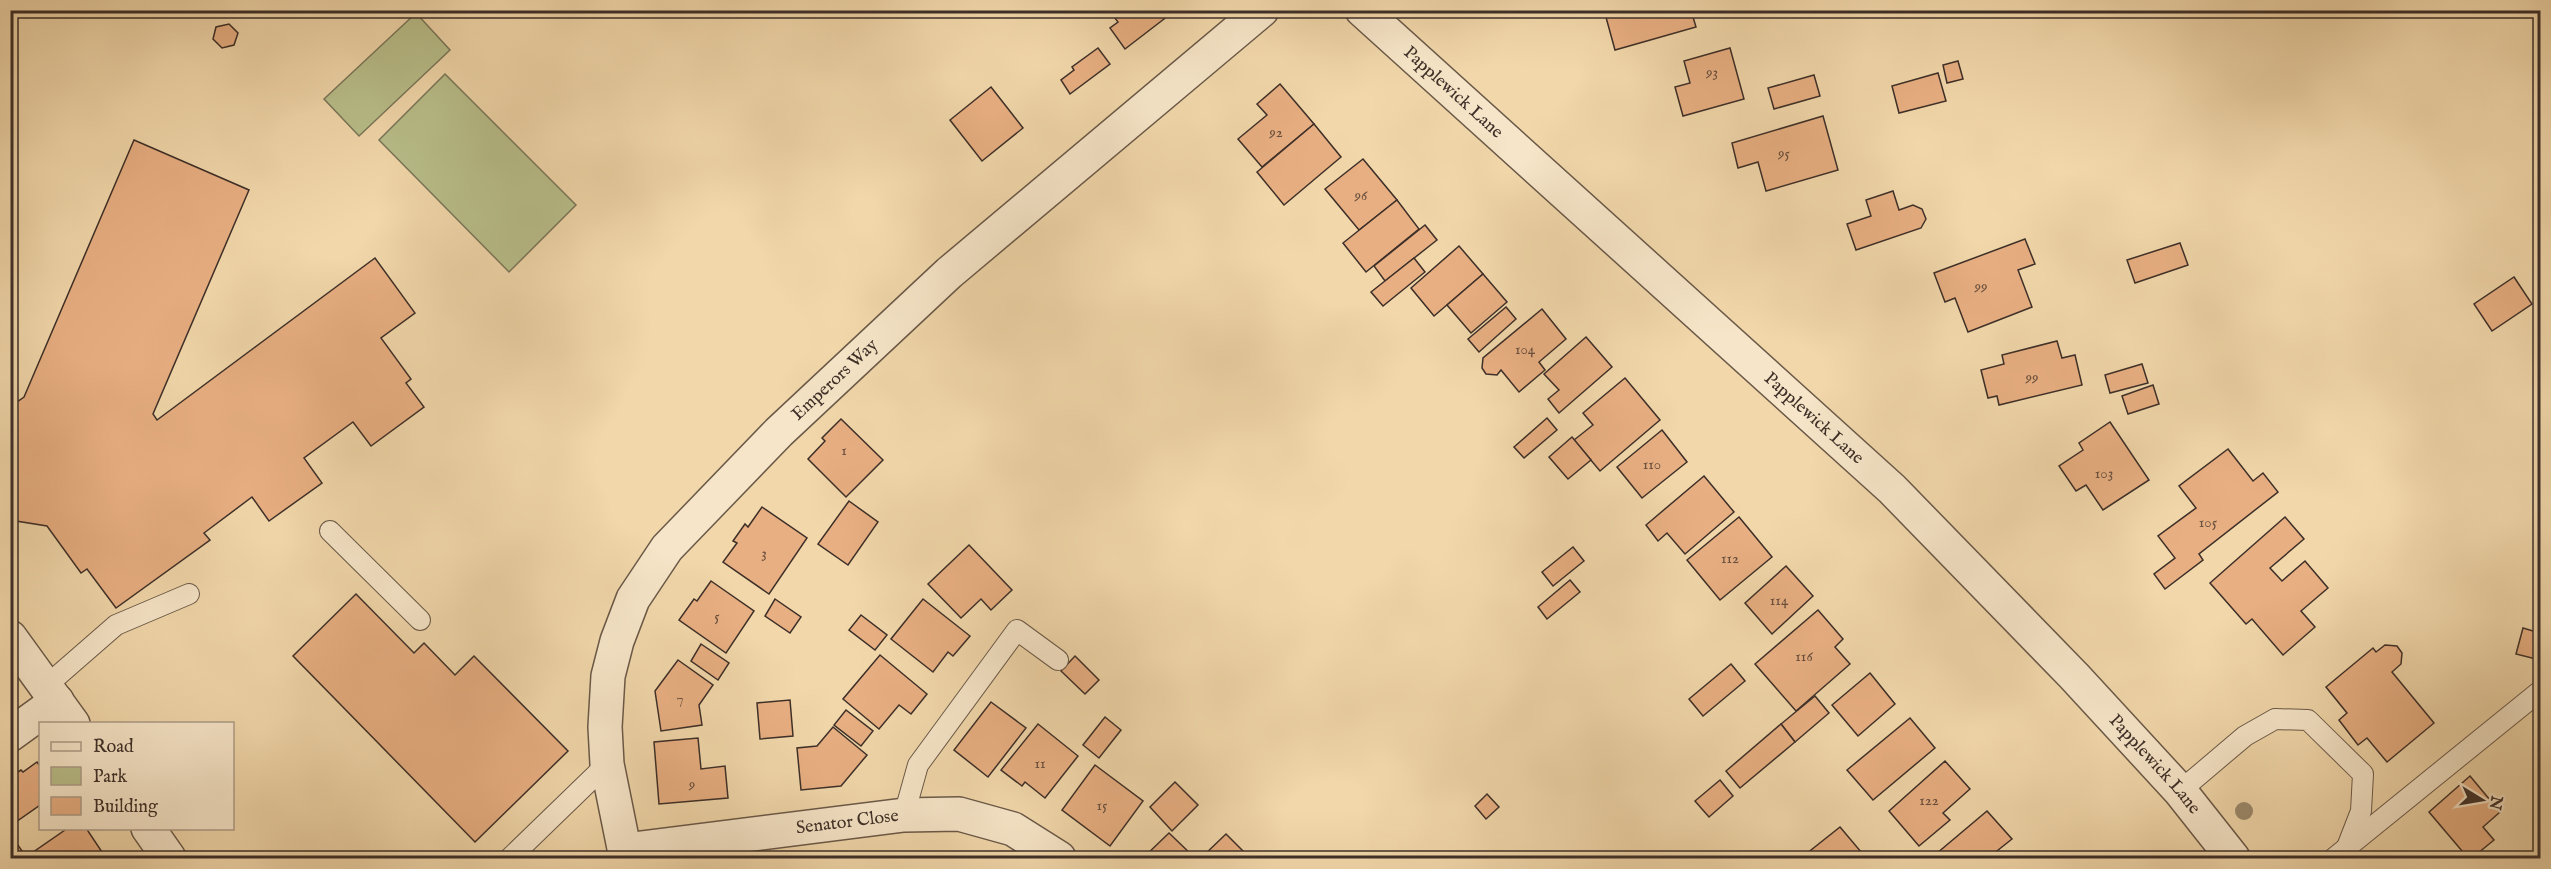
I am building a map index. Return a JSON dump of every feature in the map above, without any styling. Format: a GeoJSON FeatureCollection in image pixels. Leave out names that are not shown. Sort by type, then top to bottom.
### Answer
{"type":"FeatureCollection","features":[{"type":"Feature","properties":{"kind":"street","name":"Emperors Way"},"geometry":{"type":"LineString","coordinates":[[626,854],[607,764],[605,727],[608,676],[617,641],[633,599],[667,548],[779,432],[949,273],[1262,10]]}},
{"type":"Feature","properties":{"kind":"street","name":"Papplewick Lane"},"geometry":{"type":"LineString","coordinates":[[1362,10],[1892,489],[2074,676],[2180,791],[2233,858]]}},
{"type":"Feature","properties":{"kind":"street"},"geometry":{"type":"LineString","coordinates":[[10,637],[59,704],[10,735]]}},
{"type":"Feature","properties":{"kind":"street","name":"Senator Close"},"geometry":{"type":"LineString","coordinates":[[626,854],[904,815],[959,814],[1013,829],[1059,858]]}},
{"type":"Feature","properties":{"kind":"street"},"geometry":{"type":"LineString","coordinates":[[149,830],[170,858]]}},
{"type":"Feature","properties":{"kind":"lane"},"geometry":{"type":"LineString","coordinates":[[330,531],[420,620]]}},
{"type":"Feature","properties":{"kind":"lane"},"geometry":{"type":"LineString","coordinates":[[59,704],[116,625],[189,594]]}},
{"type":"Feature","properties":{"kind":"lane"},"geometry":{"type":"LineString","coordinates":[[904,815],[918,765],[1017,630],[1058,660]]}},
{"type":"Feature","properties":{"kind":"lane"},"geometry":{"type":"LineString","coordinates":[[2341,853],[2541,691]]}},
{"type":"Feature","properties":{"kind":"lane"},"geometry":{"type":"LineString","coordinates":[[2180,791],[2245,736],[2275,719],[2308,720],[2363,774],[2361,811],[2341,853]]}},
{"type":"Feature","properties":{"kind":"lane"},"geometry":{"type":"LineString","coordinates":[[510,858],[607,764]]}},
{"type":"Feature","properties":{"kind":"green space"},"geometry":{"type":"Polygon","coordinates":[[[416,13],[450,50],[359,136],[324,99],[416,13]]]}},
{"type":"Feature","properties":{"kind":"green space"},"geometry":{"type":"Polygon","coordinates":[[[445,74],[576,205],[509,272],[379,140],[445,74]]]}},
{"type":"Feature","properties":{"kind":"building"},"geometry":{"type":"Polygon","coordinates":[[[1109,10],[1172,10],[1173,12],[1125,49],[1110,28],[1118,22],[1109,10]]]}},
{"type":"Feature","properties":{"kind":"building"},"geometry":{"type":"Polygon","coordinates":[[[1604,10],[1691,10],[1696,27],[1615,50],[1604,10]]]}},
{"type":"Feature","properties":{"kind":"building"},"geometry":{"type":"Polygon","coordinates":[[[229,24],[238,33],[234,45],[222,48],[213,39],[216,27],[229,24]]]}},
{"type":"Feature","properties":{"kind":"building"},"geometry":{"type":"Polygon","coordinates":[[[1098,48],[1110,64],[1070,94],[1061,80],[1074,70],[1072,67],[1098,48]]]}},
{"type":"Feature","properties":{"kind":"building"},"geometry":{"type":"Polygon","coordinates":[[[1730,48],[1744,99],[1683,116],[1675,87],[1690,83],[1684,61],[1730,48]]]}},
{"type":"Feature","properties":{"kind":"building"},"geometry":{"type":"Polygon","coordinates":[[[1958,61],[1963,79],[1947,83],[1943,65],[1958,61]]]}},
{"type":"Feature","properties":{"kind":"building"},"geometry":{"type":"Polygon","coordinates":[[[1938,73],[1946,101],[1899,113],[1892,86],[1938,73]]]}},
{"type":"Feature","properties":{"kind":"building"},"geometry":{"type":"Polygon","coordinates":[[[1814,75],[1820,96],[1774,109],[1768,88],[1814,75]]]}},
{"type":"Feature","properties":{"kind":"building"},"geometry":{"type":"Polygon","coordinates":[[[1280,84],[1314,124],[1262,167],[1238,139],[1267,115],[1257,104],[1280,84]]]}},
{"type":"Feature","properties":{"kind":"building"},"geometry":{"type":"Polygon","coordinates":[[[991,87],[1023,128],[982,161],[950,120],[991,87]]]}},
{"type":"Feature","properties":{"kind":"building"},"geometry":{"type":"Polygon","coordinates":[[[1823,116],[1838,170],[1766,191],[1758,162],[1738,168],[1732,143],[1823,116]]]}},
{"type":"Feature","properties":{"kind":"building"},"geometry":{"type":"Polygon","coordinates":[[[1314,124],[1341,157],[1284,205],[1257,172],[1314,124]]]}},
{"type":"Feature","properties":{"kind":"building"},"geometry":{"type":"Polygon","coordinates":[[[134,140],[249,190],[153,414],[157,420],[375,258],[415,313],[381,338],[411,379],[406,383],[424,407],[371,446],[353,422],[304,458],[322,483],[269,521],[252,497],[204,533],[210,540],[116,608],[87,569],[81,573],[47,526],[10,520],[10,407],[24,397],[134,140]]]}},
{"type":"Feature","properties":{"kind":"building"},"geometry":{"type":"Polygon","coordinates":[[[1363,159],[1397,200],[1359,230],[1325,189],[1363,159]]]}},
{"type":"Feature","properties":{"kind":"building"},"geometry":{"type":"Polygon","coordinates":[[[1893,191],[1899,210],[1913,205],[1922,209],[1926,219],[1921,228],[1856,250],[1847,224],[1871,216],[1866,200],[1893,191]]]}},
{"type":"Feature","properties":{"kind":"building"},"geometry":{"type":"Polygon","coordinates":[[[1397,200],[1419,229],[1366,272],[1343,243],[1397,200]]]}},
{"type":"Feature","properties":{"kind":"building"},"geometry":{"type":"Polygon","coordinates":[[[1425,225],[1437,240],[1385,281],[1374,266],[1425,225]]]}},
{"type":"Feature","properties":{"kind":"building"},"geometry":{"type":"Polygon","coordinates":[[[2025,239],[2035,264],[2018,270],[2032,307],[1968,332],[1955,298],[1945,302],[1934,273],[2025,239]]]}},
{"type":"Feature","properties":{"kind":"building"},"geometry":{"type":"Polygon","coordinates":[[[2180,243],[2188,265],[2135,283],[2127,260],[2180,243]]]}},
{"type":"Feature","properties":{"kind":"building"},"geometry":{"type":"Polygon","coordinates":[[[1459,246],[1483,274],[1434,316],[1411,288],[1459,246]]]}},
{"type":"Feature","properties":{"kind":"building"},"geometry":{"type":"Polygon","coordinates":[[[1414,258],[1425,272],[1383,306],[1371,292],[1414,258]]]}},
{"type":"Feature","properties":{"kind":"building"},"geometry":{"type":"Polygon","coordinates":[[[1483,274],[1507,302],[1471,333],[1447,305],[1483,274]]]}},
{"type":"Feature","properties":{"kind":"building"},"geometry":{"type":"Polygon","coordinates":[[[2514,277],[2532,304],[2492,331],[2474,304],[2514,277]]]}},
{"type":"Feature","properties":{"kind":"building"},"geometry":{"type":"Polygon","coordinates":[[[1506,307],[1516,319],[1479,352],[1468,339],[1506,307]]]}},
{"type":"Feature","properties":{"kind":"building"},"geometry":{"type":"Polygon","coordinates":[[[1542,309],[1566,339],[1539,362],[1545,370],[1519,392],[1501,370],[1497,375],[1486,374],[1482,368],[1483,358],[1542,309]]]}},
{"type":"Feature","properties":{"kind":"building"},"geometry":{"type":"Polygon","coordinates":[[[1586,337],[1612,367],[1559,413],[1548,399],[1559,390],[1544,374],[1586,337]]]}},
{"type":"Feature","properties":{"kind":"building"},"geometry":{"type":"Polygon","coordinates":[[[2057,341],[2062,358],[2075,355],[2082,385],[1999,405],[1997,396],[1988,398],[1981,370],[2004,364],[2002,355],[2057,341]]]}},
{"type":"Feature","properties":{"kind":"building"},"geometry":{"type":"Polygon","coordinates":[[[2142,364],[2148,383],[2110,393],[2105,375],[2142,364]]]}},
{"type":"Feature","properties":{"kind":"building"},"geometry":{"type":"Polygon","coordinates":[[[1625,378],[1660,420],[1600,471],[1574,440],[1593,425],[1583,413],[1625,378]]]}},
{"type":"Feature","properties":{"kind":"building"},"geometry":{"type":"Polygon","coordinates":[[[2153,385],[2159,404],[2128,414],[2122,396],[2153,385]]]}},
{"type":"Feature","properties":{"kind":"building"},"geometry":{"type":"Polygon","coordinates":[[[1547,418],[1557,430],[1524,458],[1514,447],[1547,418]]]}},
{"type":"Feature","properties":{"kind":"building"},"geometry":{"type":"Polygon","coordinates":[[[841,419],[883,460],[846,497],[808,459],[825,441],[822,438],[841,419]]]}},
{"type":"Feature","properties":{"kind":"building"},"geometry":{"type":"Polygon","coordinates":[[[2110,422],[2149,480],[2103,510],[2086,485],[2076,491],[2059,466],[2083,450],[2079,443],[2110,422]]]}},
{"type":"Feature","properties":{"kind":"building"},"geometry":{"type":"Polygon","coordinates":[[[1662,430],[1687,462],[1642,498],[1617,467],[1662,430]]]}},
{"type":"Feature","properties":{"kind":"building"},"geometry":{"type":"Polygon","coordinates":[[[1572,437],[1591,460],[1568,479],[1549,457],[1572,437]]]}},
{"type":"Feature","properties":{"kind":"building"},"geometry":{"type":"Polygon","coordinates":[[[2228,449],[2253,481],[2263,473],[2278,492],[2199,554],[2203,560],[2165,589],[2154,574],[2175,558],[2158,536],[2196,508],[2179,486],[2228,449]]]}},
{"type":"Feature","properties":{"kind":"building"},"geometry":{"type":"Polygon","coordinates":[[[1704,476],[1734,512],[1685,554],[1667,533],[1658,541],[1646,525],[1704,476]]]}},
{"type":"Feature","properties":{"kind":"building"},"geometry":{"type":"Polygon","coordinates":[[[849,501],[878,522],[848,565],[818,544],[849,501]]]}},
{"type":"Feature","properties":{"kind":"building"},"geometry":{"type":"Polygon","coordinates":[[[762,507],[807,538],[769,594],[723,562],[737,543],[733,541],[745,524],[748,527],[762,507]]]}},
{"type":"Feature","properties":{"kind":"building"},"geometry":{"type":"Polygon","coordinates":[[[1739,517],[1772,557],[1720,600],[1687,560],[1739,517]]]}},
{"type":"Feature","properties":{"kind":"building"},"geometry":{"type":"Polygon","coordinates":[[[2285,517],[2304,539],[2270,568],[2282,581],[2305,561],[2328,588],[2301,611],[2315,627],[2283,655],[2252,619],[2246,624],[2210,583],[2285,517]]]}},
{"type":"Feature","properties":{"kind":"building"},"geometry":{"type":"Polygon","coordinates":[[[969,545],[1012,590],[991,610],[981,599],[961,618],[928,584],[969,545]]]}},
{"type":"Feature","properties":{"kind":"building"},"geometry":{"type":"Polygon","coordinates":[[[1573,547],[1584,561],[1553,586],[1542,572],[1573,547]]]}},
{"type":"Feature","properties":{"kind":"building"},"geometry":{"type":"Polygon","coordinates":[[[1786,566],[1813,596],[1772,634],[1745,603],[1786,566]]]}},
{"type":"Feature","properties":{"kind":"building"},"geometry":{"type":"Polygon","coordinates":[[[1570,580],[1580,592],[1547,619],[1538,607],[1570,580]]]}},
{"type":"Feature","properties":{"kind":"building"},"geometry":{"type":"Polygon","coordinates":[[[711,581],[754,611],[726,653],[679,620],[694,599],[697,601],[711,581]]]}},
{"type":"Feature","properties":{"kind":"building"},"geometry":{"type":"Polygon","coordinates":[[[356,594],[414,653],[424,643],[455,675],[474,656],[568,751],[475,842],[293,656],[356,594]]]}},
{"type":"Feature","properties":{"kind":"building"},"geometry":{"type":"Polygon","coordinates":[[[775,599],[801,617],[790,633],[765,616],[775,599]]]}},
{"type":"Feature","properties":{"kind":"building"},"geometry":{"type":"Polygon","coordinates":[[[923,599],[970,636],[953,656],[948,652],[933,672],[891,639],[923,599]]]}},
{"type":"Feature","properties":{"kind":"building"},"geometry":{"type":"Polygon","coordinates":[[[1818,610],[1843,639],[1835,647],[1850,664],[1796,711],[1755,664],[1818,610]]]}},
{"type":"Feature","properties":{"kind":"building"},"geometry":{"type":"Polygon","coordinates":[[[861,615],[887,635],[875,650],[849,630],[861,615]]]}},
{"type":"Feature","properties":{"kind":"building"},"geometry":{"type":"Polygon","coordinates":[[[2523,628],[2540,633],[2540,660],[2516,654],[2523,628]]]}},
{"type":"Feature","properties":{"kind":"building"},"geometry":{"type":"Polygon","coordinates":[[[701,644],[729,663],[718,680],[691,661],[701,644]]]}},
{"type":"Feature","properties":{"kind":"building"},"geometry":{"type":"Polygon","coordinates":[[[2385,645],[2397,646],[2402,653],[2401,664],[2392,672],[2434,723],[2387,762],[2367,738],[2358,745],[2339,720],[2347,713],[2326,687],[2373,648],[2376,652],[2385,645]]]}},
{"type":"Feature","properties":{"kind":"building"},"geometry":{"type":"Polygon","coordinates":[[[880,655],[927,694],[911,714],[899,705],[879,729],[843,699],[880,655]]]}},
{"type":"Feature","properties":{"kind":"building"},"geometry":{"type":"Polygon","coordinates":[[[1075,656],[1099,680],[1085,694],[1061,671],[1075,656]]]}},
{"type":"Feature","properties":{"kind":"building"},"geometry":{"type":"Polygon","coordinates":[[[678,660],[713,685],[699,705],[702,725],[661,731],[655,691],[678,660]]]}},
{"type":"Feature","properties":{"kind":"building"},"geometry":{"type":"Polygon","coordinates":[[[1731,664],[1745,681],[1703,716],[1689,699],[1731,664]]]}},
{"type":"Feature","properties":{"kind":"building"},"geometry":{"type":"Polygon","coordinates":[[[1870,673],[1895,704],[1858,736],[1832,705],[1870,673]]]}},
{"type":"Feature","properties":{"kind":"building"},"geometry":{"type":"Polygon","coordinates":[[[1815,696],[1829,713],[1795,742],[1781,724],[1815,696]]]}},
{"type":"Feature","properties":{"kind":"building"},"geometry":{"type":"Polygon","coordinates":[[[790,700],[793,736],[760,739],[757,703],[790,700]]]}},
{"type":"Feature","properties":{"kind":"building"},"geometry":{"type":"Polygon","coordinates":[[[991,702],[1026,728],[988,777],[954,750],[991,702]]]}},
{"type":"Feature","properties":{"kind":"building"},"geometry":{"type":"Polygon","coordinates":[[[846,710],[873,731],[861,746],[834,725],[846,710]]]}},
{"type":"Feature","properties":{"kind":"building"},"geometry":{"type":"Polygon","coordinates":[[[1105,717],[1121,730],[1099,758],[1083,745],[1105,717]]]}},
{"type":"Feature","properties":{"kind":"building"},"geometry":{"type":"Polygon","coordinates":[[[1910,718],[1935,748],[1873,800],[1847,770],[1910,718]]]}},
{"type":"Feature","properties":{"kind":"building"},"geometry":{"type":"Polygon","coordinates":[[[1038,724],[1078,756],[1045,798],[1025,782],[1022,786],[1001,770],[1038,724]]]}},
{"type":"Feature","properties":{"kind":"building"},"geometry":{"type":"Polygon","coordinates":[[[1781,724],[1795,742],[1740,788],[1726,771],[1781,724]]]}},
{"type":"Feature","properties":{"kind":"building"},"geometry":{"type":"Polygon","coordinates":[[[833,727],[867,755],[841,786],[801,790],[797,748],[817,746],[833,727]]]}},
{"type":"Feature","properties":{"kind":"building"},"geometry":{"type":"Polygon","coordinates":[[[698,738],[701,769],[725,766],[728,798],[659,804],[654,742],[698,738]]]}},
{"type":"Feature","properties":{"kind":"building"},"geometry":{"type":"Polygon","coordinates":[[[1945,761],[1970,789],[1943,813],[1950,820],[1919,846],[1889,811],[1945,761]]]}},
{"type":"Feature","properties":{"kind":"building"},"geometry":{"type":"Polygon","coordinates":[[[37,762],[39,765],[39,806],[13,824],[10,820],[10,777],[21,770],[23,772],[37,762]]]}},
{"type":"Feature","properties":{"kind":"building"},"geometry":{"type":"Polygon","coordinates":[[[1095,765],[1143,801],[1110,846],[1062,810],[1095,765]]]}},
{"type":"Feature","properties":{"kind":"building"},"geometry":{"type":"Polygon","coordinates":[[[2470,776],[2500,812],[2483,827],[2494,840],[2472,858],[2468,858],[2429,812],[2470,776]]]}},
{"type":"Feature","properties":{"kind":"building"},"geometry":{"type":"Polygon","coordinates":[[[1720,780],[1733,796],[1709,817],[1695,801],[1720,780]]]}},
{"type":"Feature","properties":{"kind":"building"},"geometry":{"type":"Polygon","coordinates":[[[1175,782],[1198,805],[1172,831],[1150,807],[1175,782]]]}},
{"type":"Feature","properties":{"kind":"building"},"geometry":{"type":"Polygon","coordinates":[[[1487,794],[1499,807],[1486,819],[1475,806],[1487,794]]]}},
{"type":"Feature","properties":{"kind":"building"},"geometry":{"type":"Polygon","coordinates":[[[1987,811],[2012,839],[1988,858],[1940,858],[1936,854],[1987,811]]]}},
{"type":"Feature","properties":{"kind":"building"},"geometry":{"type":"Polygon","coordinates":[[[1840,827],[1862,853],[1855,858],[1801,858],[1840,827]]]}},
{"type":"Feature","properties":{"kind":"building"},"geometry":{"type":"Polygon","coordinates":[[[65,830],[87,830],[106,858],[31,858],[29,855],[65,830]]]}},
{"type":"Feature","properties":{"kind":"building"},"geometry":{"type":"Polygon","coordinates":[[[1169,833],[1195,858],[1143,858],[1169,833]]]}},
{"type":"Feature","properties":{"kind":"building"},"geometry":{"type":"Polygon","coordinates":[[[10,834],[27,858],[10,858],[10,834]]]}},
{"type":"Feature","properties":{"kind":"building"},"geometry":{"type":"Polygon","coordinates":[[[1226,834],[1250,858],[1201,858],[1226,834]]]}}]}
